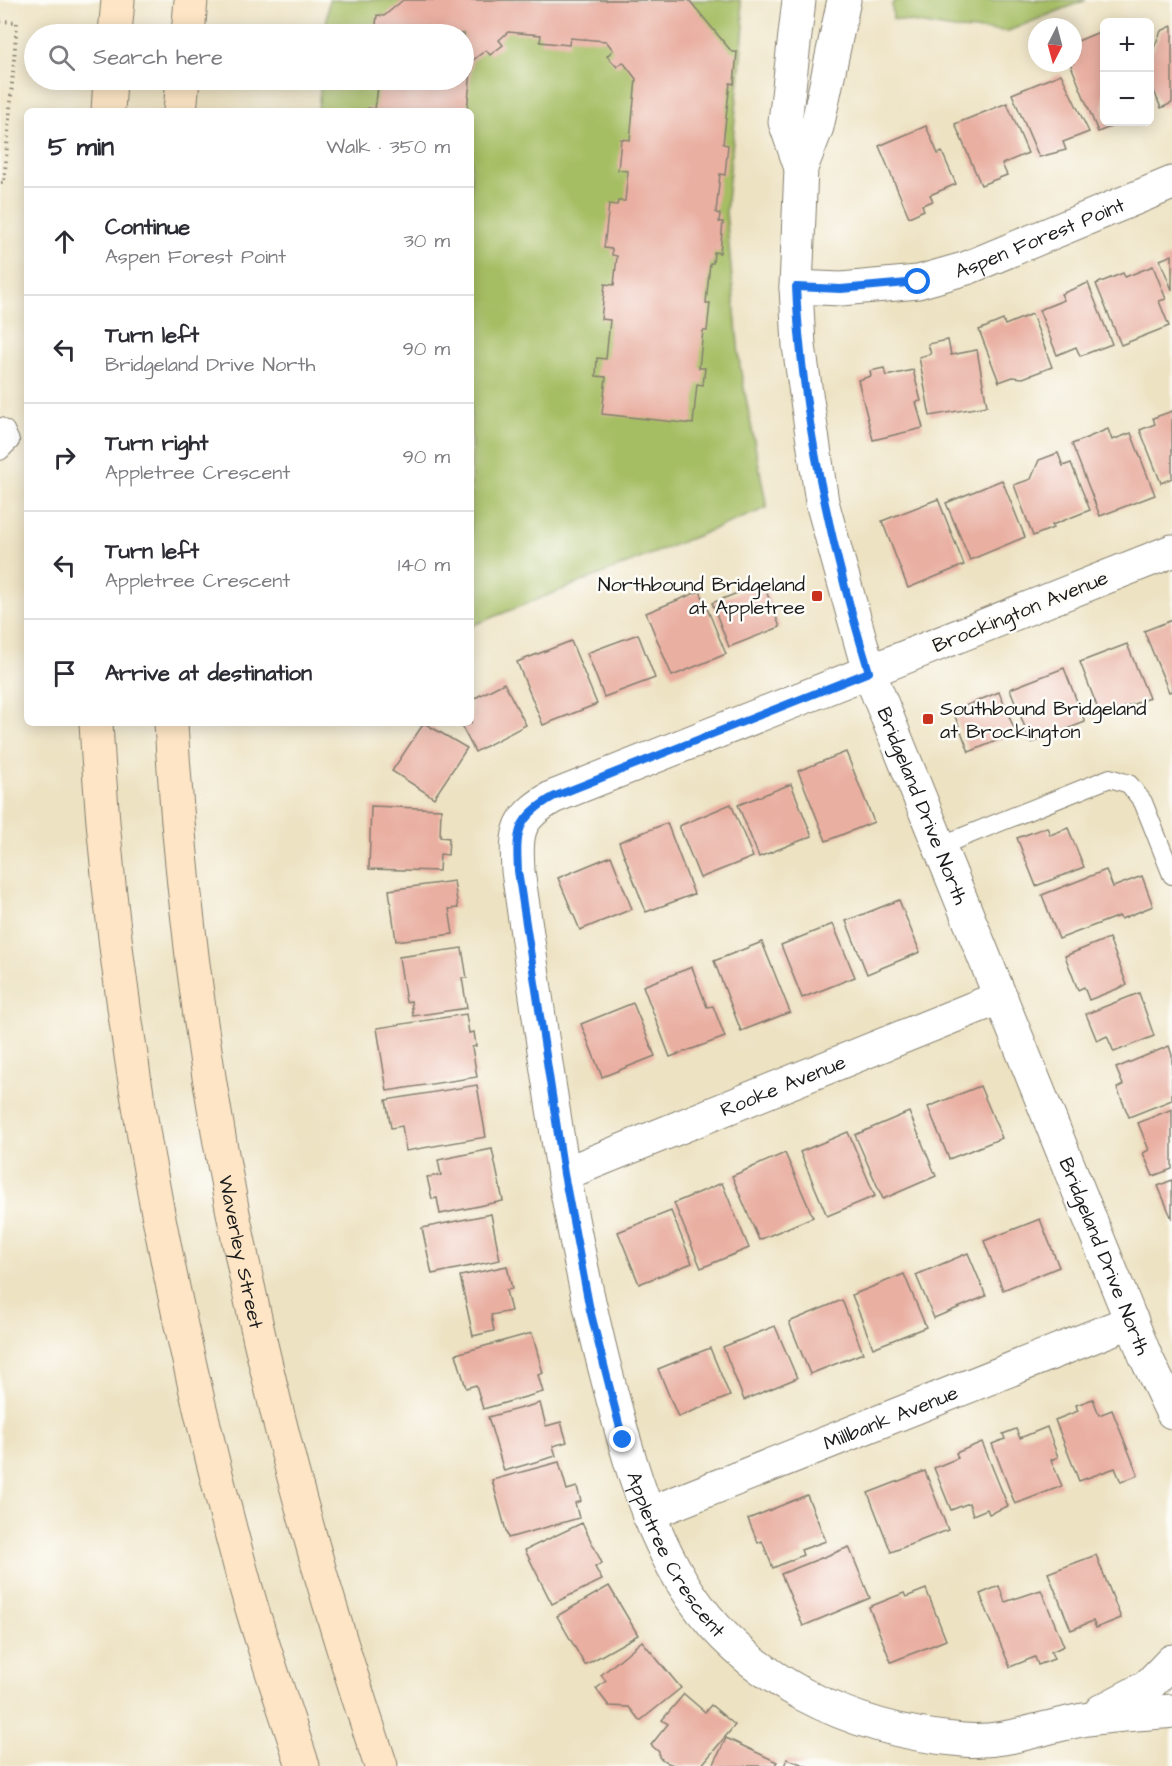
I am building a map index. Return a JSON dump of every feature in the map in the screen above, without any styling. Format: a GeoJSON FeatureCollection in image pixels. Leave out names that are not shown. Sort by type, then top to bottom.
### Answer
{"type":"FeatureCollection","features":[{"type":"Feature","properties":{"kind":"main road"},"geometry":{"type":"LineString","coordinates":[[115,24],[118,0]]}},
{"type":"Feature","properties":{"kind":"main road"},"geometry":{"type":"LineString","coordinates":[[108,108],[109,90]]}},
{"type":"Feature","properties":{"kind":"main road"},"geometry":{"type":"LineString","coordinates":[[180,108],[182,90]]}},
{"type":"Feature","properties":{"kind":"main road"},"geometry":{"type":"LineString","coordinates":[[96,726],[119,969],[166,1253],[197,1397],[243,1579],[303,1766]]}},
{"type":"Feature","properties":{"kind":"main road","name":"Waverley Street"},"geometry":{"type":"LineString","coordinates":[[171,726],[180,869],[192,964],[217,1129],[236,1232],[262,1353],[313,1552],[381,1766]]}},
{"type":"Feature","properties":{"kind":"street","name":"Bridgeland Drive North"},"geometry":{"type":"LineString","coordinates":[[800,0],[785,122],[801,168]]}},
{"type":"Feature","properties":{"kind":"street","name":"Bridgeland Drive North"},"geometry":{"type":"LineString","coordinates":[[844,0],[817,127],[801,168],[796,287],[798,346],[822,502],[844,590],[869,672],[1144,1355],[1172,1412]]}},
{"type":"Feature","properties":{"kind":"street","name":"Aspen Forest Point"},"geometry":{"type":"LineString","coordinates":[[796,287],[841,289],[918,282],[967,268],[1172,183]]}},
{"type":"Feature","properties":{"kind":"street","name":"Brockington Avenue"},"geometry":{"type":"LineString","coordinates":[[869,672],[1172,551]]}},
{"type":"Feature","properties":{"kind":"street","name":"Appletree Crescent"},"geometry":{"type":"LineString","coordinates":[[869,672],[553,797],[535,807],[525,817],[518,830],[518,871],[564,1174],[590,1310],[623,1440],[648,1514],[682,1583],[721,1632],[762,1671],[809,1699],[857,1720],[917,1734],[965,1741],[1015,1738],[1086,1719],[1172,1711]]}},
{"type":"Feature","properties":{"kind":"street","name":"Rooke Avenue"},"geometry":{"type":"LineString","coordinates":[[564,1174],[1001,997]]}},
{"type":"Feature","properties":{"kind":"street","name":"Millbank Avenue"},"geometry":{"type":"LineString","coordinates":[[648,1514],[1132,1321]]}},
{"type":"Feature","properties":{"kind":"street","name":"Appletree Crescent"},"geometry":{"type":"LineString","coordinates":[[1086,1719],[1147,1687],[1172,1661]]}},
{"type":"Feature","properties":{"kind":"lane"},"geometry":{"type":"LineString","coordinates":[[0,428],[6,430],[10,441],[0,451]]}},
{"type":"Feature","properties":{"kind":"lane"},"geometry":{"type":"LineString","coordinates":[[940,846],[1110,778],[1129,784],[1143,802],[1172,875]]}},
{"type":"Feature","properties":{"kind":"path"},"geometry":{"type":"LineString","coordinates":[[0,21],[17,22],[4,183],[0,183]]}},
{"type":"Feature","properties":{"kind":"green space"},"geometry":{"type":"Polygon","coordinates":[[[329,0],[740,0],[744,26],[726,212],[740,367],[767,508],[474,625],[474,108],[318,108],[320,90],[474,90],[474,24],[326,24],[329,0]]]}},
{"type":"Feature","properties":{"kind":"green space"},"geometry":{"type":"Polygon","coordinates":[[[896,0],[1086,0],[1041,18],[1028,18],[1028,23],[1008,31],[955,29],[893,19],[892,4],[896,0]]]}},
{"type":"Feature","properties":{"kind":"building"},"geometry":{"type":"Polygon","coordinates":[[[403,0],[689,0],[732,52],[737,52],[734,84],[730,83],[723,144],[728,145],[725,175],[720,174],[716,213],[720,214],[719,222],[723,222],[720,253],[714,252],[713,263],[710,263],[706,303],[710,303],[707,331],[703,331],[699,368],[705,368],[703,385],[697,384],[693,424],[602,414],[606,377],[596,376],[597,358],[606,359],[610,320],[601,319],[605,284],[614,285],[617,256],[612,255],[612,249],[604,248],[609,204],[617,205],[618,201],[625,201],[628,171],[618,170],[621,139],[630,140],[636,79],[623,62],[617,67],[607,56],[613,50],[606,41],[570,38],[569,45],[540,42],[541,35],[508,32],[499,40],[503,45],[490,55],[486,50],[474,59],[474,24],[376,24],[377,15],[384,16],[403,0]]]}},
{"type":"Feature","properties":{"kind":"building"},"geometry":{"type":"Polygon","coordinates":[[[1172,26],[1172,103],[1161,108],[1154,91],[1154,48],[1161,31],[1172,26]]]}},
{"type":"Feature","properties":{"kind":"building"},"geometry":{"type":"Polygon","coordinates":[[[1100,32],[1100,126],[1113,126],[1098,132],[1074,72],[1082,72],[1082,39],[1100,32]]]}},
{"type":"Feature","properties":{"kind":"building"},"geometry":{"type":"Polygon","coordinates":[[[1061,74],[1089,132],[1063,142],[1066,150],[1039,157],[1012,94],[1061,74]]]}},
{"type":"Feature","properties":{"kind":"building"},"geometry":{"type":"Polygon","coordinates":[[[378,90],[469,90],[467,108],[375,108],[378,90]]]}},
{"type":"Feature","properties":{"kind":"building"},"geometry":{"type":"Polygon","coordinates":[[[1007,103],[1028,153],[1002,164],[1007,175],[981,185],[955,124],[1007,103]]]}},
{"type":"Feature","properties":{"kind":"building"},"geometry":{"type":"Polygon","coordinates":[[[926,126],[938,154],[942,152],[956,184],[930,195],[933,201],[922,205],[924,210],[909,217],[879,146],[926,126]]]}},
{"type":"Feature","properties":{"kind":"building"},"geometry":{"type":"Polygon","coordinates":[[[1172,255],[1172,290],[1160,260],[1172,255]]]}},
{"type":"Feature","properties":{"kind":"building"},"geometry":{"type":"Polygon","coordinates":[[[1153,266],[1166,299],[1159,301],[1169,326],[1121,345],[1096,284],[1123,273],[1125,277],[1153,266]]]}},
{"type":"Feature","properties":{"kind":"building"},"geometry":{"type":"Polygon","coordinates":[[[1088,283],[1112,344],[1080,356],[1076,347],[1057,355],[1039,310],[1064,300],[1061,294],[1088,283]]]}},
{"type":"Feature","properties":{"kind":"building"},"geometry":{"type":"Polygon","coordinates":[[[1032,314],[1052,367],[1023,378],[1013,377],[999,382],[979,330],[1003,320],[1005,325],[1032,314]]]}},
{"type":"Feature","properties":{"kind":"building"},"geometry":{"type":"Polygon","coordinates":[[[948,340],[951,355],[977,350],[987,406],[930,416],[919,357],[931,354],[928,344],[948,340]]]}},
{"type":"Feature","properties":{"kind":"building"},"geometry":{"type":"Polygon","coordinates":[[[884,368],[886,376],[913,370],[921,401],[916,402],[923,428],[873,440],[858,380],[871,376],[870,371],[884,368]]]}},
{"type":"Feature","properties":{"kind":"building"},"geometry":{"type":"Polygon","coordinates":[[[1172,411],[1172,478],[1161,483],[1140,430],[1155,424],[1153,418],[1172,411]]]}},
{"type":"Feature","properties":{"kind":"building"},"geometry":{"type":"Polygon","coordinates":[[[1108,429],[1112,440],[1131,433],[1155,495],[1100,516],[1072,444],[1108,429]]]}},
{"type":"Feature","properties":{"kind":"building"},"geometry":{"type":"Polygon","coordinates":[[[1058,453],[1063,466],[1071,463],[1090,510],[1052,525],[1053,528],[1033,536],[1014,485],[1031,479],[1039,460],[1058,453]]]}},
{"type":"Feature","properties":{"kind":"building"},"geometry":{"type":"Polygon","coordinates":[[[1002,480],[1025,537],[970,560],[946,503],[1002,480]]]}},
{"type":"Feature","properties":{"kind":"building"},"geometry":{"type":"Polygon","coordinates":[[[938,499],[964,565],[908,588],[882,521],[938,499]]]}},
{"type":"Feature","properties":{"kind":"building"},"geometry":{"type":"Polygon","coordinates":[[[763,583],[780,627],[729,647],[712,603],[763,583]]]}},
{"type":"Feature","properties":{"kind":"building"},"geometry":{"type":"Polygon","coordinates":[[[700,591],[726,654],[672,676],[646,613],[700,591]]]}},
{"type":"Feature","properties":{"kind":"building"},"geometry":{"type":"Polygon","coordinates":[[[1172,620],[1172,691],[1169,692],[1144,631],[1172,620]]]}},
{"type":"Feature","properties":{"kind":"building"},"geometry":{"type":"Polygon","coordinates":[[[638,634],[655,678],[604,697],[587,653],[638,634]]]}},
{"type":"Feature","properties":{"kind":"building"},"geometry":{"type":"Polygon","coordinates":[[[571,641],[597,704],[543,725],[517,662],[571,641]]]}},
{"type":"Feature","properties":{"kind":"building"},"geometry":{"type":"Polygon","coordinates":[[[1127,644],[1149,698],[1101,717],[1080,662],[1127,644]]]}},
{"type":"Feature","properties":{"kind":"building"},"geometry":{"type":"Polygon","coordinates":[[[1064,668],[1085,722],[1031,743],[1010,689],[1064,668]]]}},
{"type":"Feature","properties":{"kind":"building"},"geometry":{"type":"Polygon","coordinates":[[[504,683],[526,725],[475,752],[462,726],[474,726],[474,698],[504,683]]]}},
{"type":"Feature","properties":{"kind":"building"},"geometry":{"type":"Polygon","coordinates":[[[999,692],[1016,733],[969,752],[953,711],[999,692]]]}},
{"type":"Feature","properties":{"kind":"building"},"geometry":{"type":"Polygon","coordinates":[[[422,726],[429,726],[467,748],[434,798],[392,771],[422,726]]]}},
{"type":"Feature","properties":{"kind":"building"},"geometry":{"type":"Polygon","coordinates":[[[846,752],[874,822],[826,841],[798,771],[846,752]]]}},
{"type":"Feature","properties":{"kind":"building"},"geometry":{"type":"Polygon","coordinates":[[[791,784],[812,836],[759,857],[738,805],[791,784]]]}},
{"type":"Feature","properties":{"kind":"building"},"geometry":{"type":"Polygon","coordinates":[[[731,804],[753,857],[700,878],[679,826],[731,804]]]}},
{"type":"Feature","properties":{"kind":"building"},"geometry":{"type":"Polygon","coordinates":[[[371,806],[441,809],[440,837],[449,838],[448,855],[440,854],[439,871],[369,869],[371,806]]]}},
{"type":"Feature","properties":{"kind":"building"},"geometry":{"type":"Polygon","coordinates":[[[667,823],[694,894],[646,912],[619,842],[667,823]]]}},
{"type":"Feature","properties":{"kind":"building"},"geometry":{"type":"Polygon","coordinates":[[[1047,827],[1050,835],[1068,828],[1084,867],[1036,886],[1017,838],[1047,827]]]}},
{"type":"Feature","properties":{"kind":"building"},"geometry":{"type":"Polygon","coordinates":[[[611,856],[632,909],[580,930],[558,878],[611,856]]]}},
{"type":"Feature","properties":{"kind":"building"},"geometry":{"type":"Polygon","coordinates":[[[1106,870],[1113,887],[1142,876],[1153,906],[1121,919],[1119,916],[1059,939],[1042,895],[1106,870]]]}},
{"type":"Feature","properties":{"kind":"building"},"geometry":{"type":"Polygon","coordinates":[[[454,881],[458,908],[449,909],[453,934],[396,941],[389,890],[454,881]]]}},
{"type":"Feature","properties":{"kind":"building"},"geometry":{"type":"Polygon","coordinates":[[[899,900],[920,952],[867,974],[846,921],[899,900]]]}},
{"type":"Feature","properties":{"kind":"building"},"geometry":{"type":"Polygon","coordinates":[[[833,924],[855,977],[802,998],[781,945],[833,924]]]}},
{"type":"Feature","properties":{"kind":"building"},"geometry":{"type":"Polygon","coordinates":[[[1109,938],[1127,985],[1089,1000],[1084,987],[1078,990],[1065,956],[1109,938]]]}},
{"type":"Feature","properties":{"kind":"building"},"geometry":{"type":"Polygon","coordinates":[[[762,942],[790,1012],[741,1031],[714,961],[762,942]]]}},
{"type":"Feature","properties":{"kind":"building"},"geometry":{"type":"Polygon","coordinates":[[[462,948],[467,978],[462,978],[467,1008],[413,1016],[411,1001],[406,1002],[399,957],[462,948]]]}},
{"type":"Feature","properties":{"kind":"building"},"geometry":{"type":"Polygon","coordinates":[[[692,967],[707,1007],[713,1006],[725,1037],[670,1057],[643,986],[692,967]]]}},
{"type":"Feature","properties":{"kind":"building"},"geometry":{"type":"Polygon","coordinates":[[[1139,993],[1154,1036],[1114,1052],[1107,1036],[1097,1041],[1086,1014],[1139,993]]]}},
{"type":"Feature","properties":{"kind":"building"},"geometry":{"type":"Polygon","coordinates":[[[633,1003],[655,1056],[602,1077],[581,1024],[633,1003]]]}},
{"type":"Feature","properties":{"kind":"building"},"geometry":{"type":"Polygon","coordinates":[[[466,1014],[469,1033],[474,1032],[476,1046],[472,1047],[477,1077],[387,1091],[377,1028],[466,1014]]]}},
{"type":"Feature","properties":{"kind":"building"},"geometry":{"type":"Polygon","coordinates":[[[1169,1046],[1172,1055],[1172,1100],[1129,1117],[1117,1088],[1123,1085],[1116,1068],[1169,1046]]]}},
{"type":"Feature","properties":{"kind":"building"},"geometry":{"type":"Polygon","coordinates":[[[477,1085],[486,1137],[406,1151],[402,1126],[391,1128],[386,1100],[477,1085]]]}},
{"type":"Feature","properties":{"kind":"building"},"geometry":{"type":"Polygon","coordinates":[[[980,1086],[1002,1138],[949,1159],[928,1107],[980,1086]]]}},
{"type":"Feature","properties":{"kind":"building"},"geometry":{"type":"Polygon","coordinates":[[[1172,1109],[1172,1169],[1153,1176],[1143,1153],[1149,1150],[1138,1123],[1172,1109]]]}},
{"type":"Feature","properties":{"kind":"building"},"geometry":{"type":"Polygon","coordinates":[[[909,1112],[936,1176],[883,1199],[855,1135],[909,1112]]]}},
{"type":"Feature","properties":{"kind":"building"},"geometry":{"type":"Polygon","coordinates":[[[848,1132],[875,1196],[827,1216],[800,1152],[848,1132]]]}},
{"type":"Feature","properties":{"kind":"building"},"geometry":{"type":"Polygon","coordinates":[[[492,1149],[503,1201],[440,1214],[437,1198],[432,1199],[427,1177],[441,1175],[438,1160],[492,1149]]]}},
{"type":"Feature","properties":{"kind":"building"},"geometry":{"type":"Polygon","coordinates":[[[785,1153],[813,1217],[759,1240],[732,1176],[785,1153]]]}},
{"type":"Feature","properties":{"kind":"building"},"geometry":{"type":"Polygon","coordinates":[[[1172,1180],[1172,1219],[1158,1186],[1172,1180]]]}},
{"type":"Feature","properties":{"kind":"building"},"geometry":{"type":"Polygon","coordinates":[[[722,1183],[749,1248],[701,1268],[674,1203],[722,1183]]]}},
{"type":"Feature","properties":{"kind":"building"},"geometry":{"type":"Polygon","coordinates":[[[671,1211],[692,1263],[639,1284],[618,1232],[671,1211]]]}},
{"type":"Feature","properties":{"kind":"building"},"geometry":{"type":"Polygon","coordinates":[[[491,1214],[500,1260],[432,1274],[422,1228],[491,1214]]]}},
{"type":"Feature","properties":{"kind":"building"},"geometry":{"type":"Polygon","coordinates":[[[1040,1219],[1059,1267],[1003,1290],[984,1241],[1040,1219]]]}},
{"type":"Feature","properties":{"kind":"building"},"geometry":{"type":"Polygon","coordinates":[[[968,1253],[986,1296],[934,1318],[916,1275],[968,1253]]]}},
{"type":"Feature","properties":{"kind":"building"},"geometry":{"type":"Polygon","coordinates":[[[507,1266],[512,1289],[506,1290],[511,1311],[491,1315],[494,1331],[473,1336],[460,1276],[507,1266]]]}},
{"type":"Feature","properties":{"kind":"building"},"geometry":{"type":"Polygon","coordinates":[[[904,1274],[926,1327],[873,1348],[852,1295],[904,1274]]]}},
{"type":"Feature","properties":{"kind":"building"},"geometry":{"type":"Polygon","coordinates":[[[842,1300],[863,1353],[810,1374],[789,1322],[842,1300]]]}},
{"type":"Feature","properties":{"kind":"building"},"geometry":{"type":"Polygon","coordinates":[[[775,1326],[797,1378],[744,1400],[723,1347],[775,1326]]]}},
{"type":"Feature","properties":{"kind":"building"},"geometry":{"type":"Polygon","coordinates":[[[532,1333],[543,1373],[538,1375],[543,1392],[483,1409],[476,1385],[466,1388],[456,1354],[532,1333]]]}},
{"type":"Feature","properties":{"kind":"building"},"geometry":{"type":"Polygon","coordinates":[[[710,1348],[730,1396],[678,1417],[658,1369],[710,1348]]]}},
{"type":"Feature","properties":{"kind":"building"},"geometry":{"type":"Polygon","coordinates":[[[1093,1399],[1099,1415],[1112,1410],[1138,1475],[1121,1482],[1115,1468],[1079,1481],[1055,1420],[1078,1411],[1076,1405],[1093,1399]]]}},
{"type":"Feature","properties":{"kind":"building"},"geometry":{"type":"Polygon","coordinates":[[[540,1403],[546,1426],[561,1422],[567,1442],[553,1446],[556,1456],[504,1471],[488,1417],[540,1403]]]}},
{"type":"Feature","properties":{"kind":"building"},"geometry":{"type":"Polygon","coordinates":[[[1047,1427],[1058,1457],[1051,1460],[1062,1486],[1015,1504],[992,1444],[1005,1439],[1003,1434],[1016,1429],[1020,1438],[1047,1427]]]}},
{"type":"Feature","properties":{"kind":"building"},"geometry":{"type":"Polygon","coordinates":[[[982,1442],[1008,1506],[989,1514],[987,1509],[973,1515],[969,1503],[951,1510],[934,1468],[958,1458],[956,1453],[982,1442]]]}},
{"type":"Feature","properties":{"kind":"building"},"geometry":{"type":"Polygon","coordinates":[[[559,1462],[567,1490],[577,1487],[581,1501],[575,1503],[579,1518],[508,1538],[492,1480],[559,1462]]]}},
{"type":"Feature","properties":{"kind":"building"},"geometry":{"type":"Polygon","coordinates":[[[925,1471],[948,1530],[891,1552],[868,1493],[925,1471]]]}},
{"type":"Feature","properties":{"kind":"building"},"geometry":{"type":"Polygon","coordinates":[[[807,1495],[826,1541],[801,1550],[803,1555],[773,1568],[762,1541],[758,1543],[748,1519],[807,1495]]]}},
{"type":"Feature","properties":{"kind":"building"},"geometry":{"type":"Polygon","coordinates":[[[582,1523],[602,1563],[595,1567],[602,1580],[552,1604],[525,1550],[582,1523]]]}},
{"type":"Feature","properties":{"kind":"building"},"geometry":{"type":"Polygon","coordinates":[[[849,1547],[870,1598],[803,1626],[781,1574],[849,1547]]]}},
{"type":"Feature","properties":{"kind":"building"},"geometry":{"type":"Polygon","coordinates":[[[1096,1555],[1121,1618],[1096,1628],[1093,1621],[1071,1630],[1048,1573],[1096,1555]]]}},
{"type":"Feature","properties":{"kind":"building"},"geometry":{"type":"Polygon","coordinates":[[[609,1586],[638,1635],[585,1665],[557,1616],[609,1586]]]}},
{"type":"Feature","properties":{"kind":"building"},"geometry":{"type":"Polygon","coordinates":[[[999,1586],[1005,1602],[1041,1590],[1064,1646],[1051,1652],[1054,1659],[1038,1665],[1035,1657],[1010,1667],[980,1594],[999,1586]]]}},
{"type":"Feature","properties":{"kind":"building"},"geometry":{"type":"Polygon","coordinates":[[[926,1589],[946,1640],[891,1662],[869,1607],[904,1593],[906,1597],[926,1589]]]}},
{"type":"Feature","properties":{"kind":"building"},"geometry":{"type":"Polygon","coordinates":[[[642,1641],[681,1688],[640,1721],[629,1707],[609,1706],[596,1689],[606,1681],[601,1675],[642,1641]]]}},
{"type":"Feature","properties":{"kind":"building"},"geometry":{"type":"Polygon","coordinates":[[[684,1694],[705,1712],[711,1705],[735,1725],[701,1766],[676,1766],[668,1763],[659,1757],[659,1752],[651,1745],[668,1724],[662,1720],[684,1694]]]}},
{"type":"Feature","properties":{"kind":"building"},"geometry":{"type":"Polygon","coordinates":[[[726,1738],[777,1762],[774,1766],[713,1766],[726,1738]]]}},
{"type":"Feature","properties":{"kind":"building"},"geometry":{"type":"Polygon","coordinates":[[[787,1759],[807,1766],[784,1766],[787,1759]]]}},
{"type":"Feature","properties":{"kind":"place","name":"Northbound Bridgeland at Appletree"},"geometry":{"type":"Point","coordinates":[817,596]}},
{"type":"Feature","properties":{"kind":"place","name":"Southbound Bridgeland at Brockington"},"geometry":{"type":"Point","coordinates":[928,719]}},
{"type":"Feature","properties":{"kind":"route"},"geometry":{"type":"LineString","coordinates":[[623,1440],[590,1310],[564,1174],[518,871],[518,830],[525,817],[535,807],[553,797],[869,672],[844,590],[822,502],[798,346],[796,287],[869,288],[918,282]]}}]}
